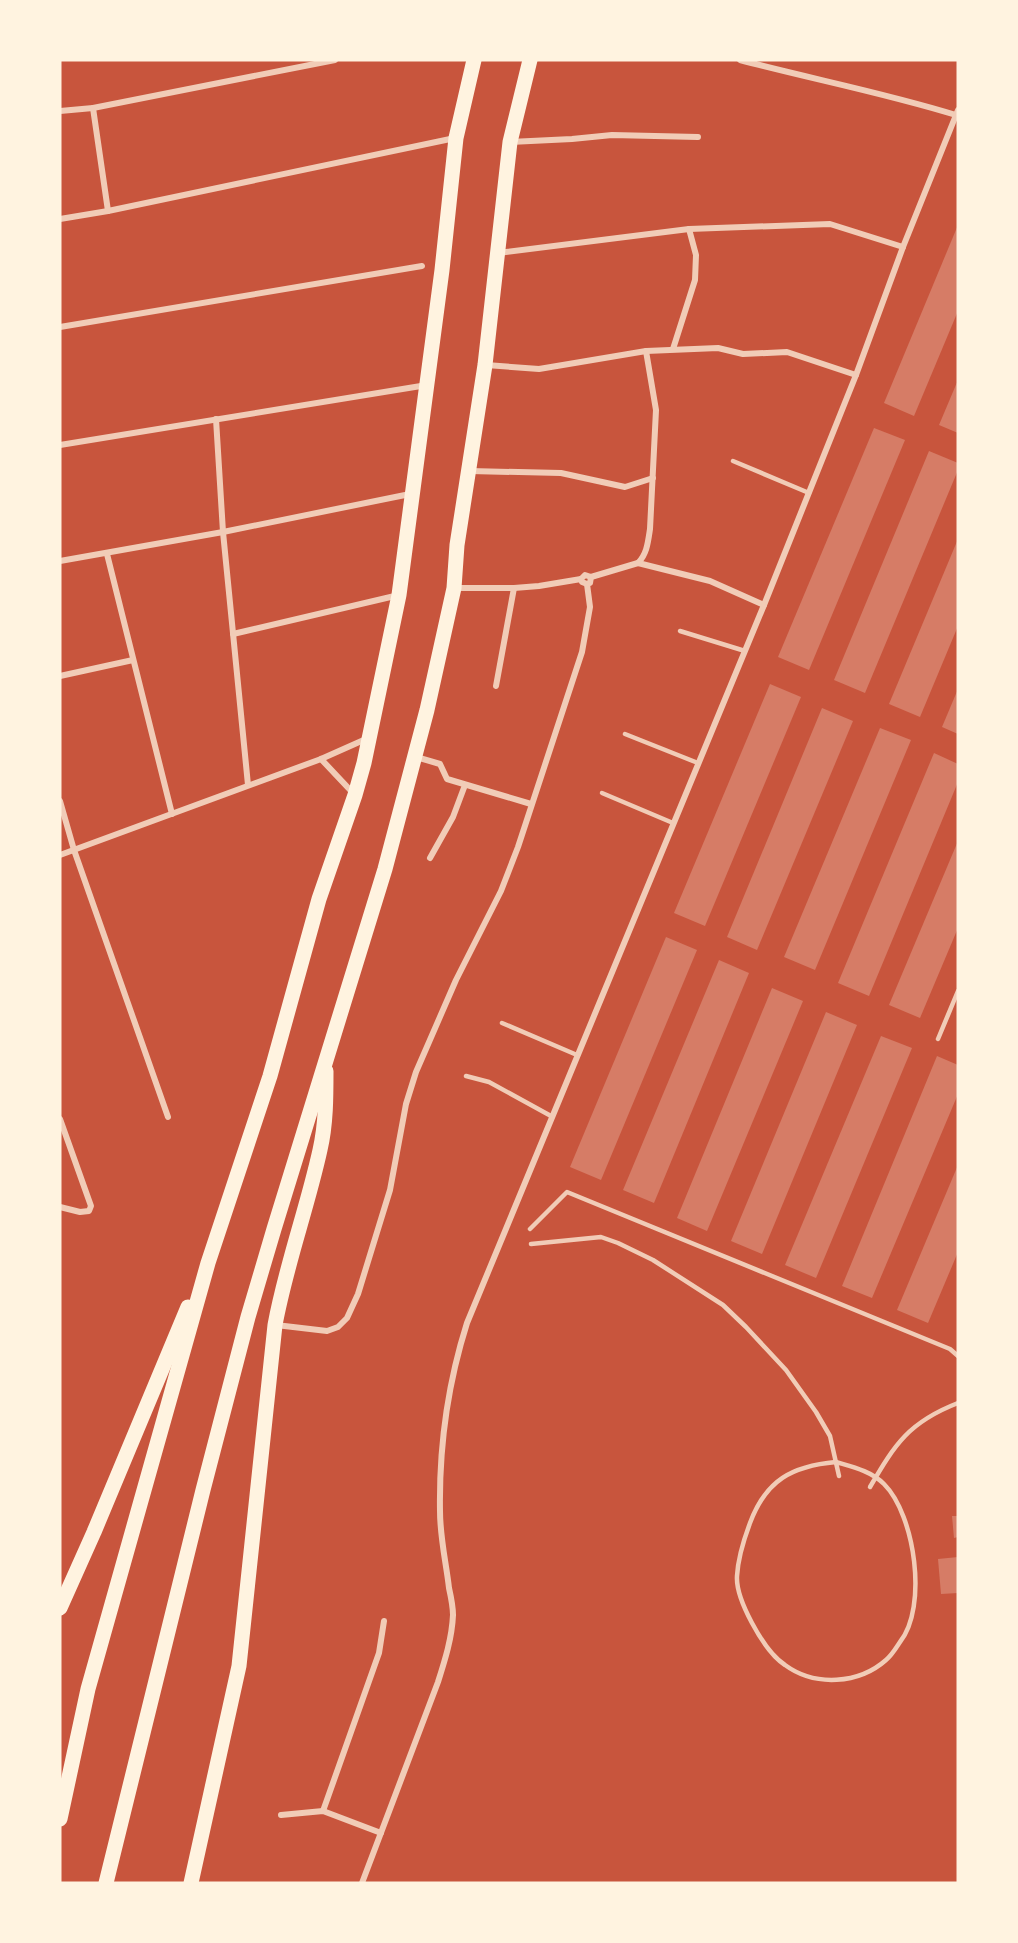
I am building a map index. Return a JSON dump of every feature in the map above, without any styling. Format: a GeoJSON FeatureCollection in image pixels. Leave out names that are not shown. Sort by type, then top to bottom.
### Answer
{"type":"FeatureCollection","features":[{"type":"Feature","properties":{"kind":"main road"},"geometry":{"type":"LineString","coordinates":[[60,1819],[88,1689],[208,1263],[270,1076],[319,899],[356,795],[399,595],[442,270],[456,138],[474,60]]}},
{"type":"Feature","properties":{"kind":"main road"},"geometry":{"type":"LineString","coordinates":[[106,1883],[203,1490],[243,1339],[326,1056],[385,869],[415,757],[454,588],[457,545],[485,365],[510,142],[530,60]]}},
{"type":"Feature","properties":{"kind":"main road"},"geometry":{"type":"LineString","coordinates":[[191,1883],[239,1666],[275,1325],[282,1288],[321,1148],[326,1101],[326,1056]]}},
{"type":"Feature","properties":{"kind":"main road"},"geometry":{"type":"LineString","coordinates":[[60,1608],[208,1263]]}},
{"type":"Feature","properties":{"kind":"street"},"geometry":{"type":"LineString","coordinates":[[60,111],[93,108],[335,60]]}},
{"type":"Feature","properties":{"kind":"street"},"geometry":{"type":"LineString","coordinates":[[362,1883],[449,1648],[453,1613],[441,1544],[440,1511],[448,1402],[467,1323],[764,605],[957,113],[740,60]]}},
{"type":"Feature","properties":{"kind":"street"},"geometry":{"type":"LineString","coordinates":[[93,108],[108,211]]}},
{"type":"Feature","properties":{"kind":"street"},"geometry":{"type":"LineString","coordinates":[[510,142],[612,135],[698,137]]}},
{"type":"Feature","properties":{"kind":"street"},"geometry":{"type":"LineString","coordinates":[[60,219],[456,138]]}},
{"type":"Feature","properties":{"kind":"street"},"geometry":{"type":"LineString","coordinates":[[498,253],[689,229],[830,224],[903,248]]}},
{"type":"Feature","properties":{"kind":"street"},"geometry":{"type":"LineString","coordinates":[[673,349],[695,280],[696,255],[689,229]]}},
{"type":"Feature","properties":{"kind":"street"},"geometry":{"type":"LineString","coordinates":[[60,327],[422,266]]}},
{"type":"Feature","properties":{"kind":"street"},"geometry":{"type":"LineString","coordinates":[[485,365],[539,369],[646,351],[718,348],[743,354],[787,352],[856,375]]}},
{"type":"Feature","properties":{"kind":"street"},"geometry":{"type":"LineString","coordinates":[[454,588],[539,586],[581,579],[585,575],[591,577],[638,563],[644,558],[647,548],[653,478],[656,410],[646,351]]}},
{"type":"Feature","properties":{"kind":"street"},"geometry":{"type":"LineString","coordinates":[[60,445],[427,385]]}},
{"type":"Feature","properties":{"kind":"street"},"geometry":{"type":"LineString","coordinates":[[216,419],[223,532],[248,785]]}},
{"type":"Feature","properties":{"kind":"street"},"geometry":{"type":"LineString","coordinates":[[469,471],[561,473],[625,487],[653,478]]}},
{"type":"Feature","properties":{"kind":"street"},"geometry":{"type":"LineString","coordinates":[[60,561],[223,532],[414,493]]}},
{"type":"Feature","properties":{"kind":"street"},"geometry":{"type":"LineString","coordinates":[[107,554],[172,814]]}},
{"type":"Feature","properties":{"kind":"street"},"geometry":{"type":"LineString","coordinates":[[638,563],[710,580],[764,605]]}},
{"type":"Feature","properties":{"kind":"street"},"geometry":{"type":"LineString","coordinates":[[275,1325],[327,1331],[338,1327],[347,1318],[358,1294],[390,1190],[406,1104],[416,1072],[456,980],[501,891],[582,652],[589,618],[587,584],[590,583],[591,577]]}},
{"type":"Feature","properties":{"kind":"street"},"geometry":{"type":"LineString","coordinates":[[581,579],[587,584]]}},
{"type":"Feature","properties":{"kind":"street"},"geometry":{"type":"LineString","coordinates":[[496,686],[514,588]]}},
{"type":"Feature","properties":{"kind":"street"},"geometry":{"type":"LineString","coordinates":[[233,634],[399,595]]}},
{"type":"Feature","properties":{"kind":"street"},"geometry":{"type":"LineString","coordinates":[[60,676],[133,660]]}},
{"type":"Feature","properties":{"kind":"street"},"geometry":{"type":"LineString","coordinates":[[60,855],[321,759],[369,737]]}},
{"type":"Feature","properties":{"kind":"street"},"geometry":{"type":"LineString","coordinates":[[415,757],[440,764],[446,778],[531,804]]}},
{"type":"Feature","properties":{"kind":"street"},"geometry":{"type":"LineString","coordinates":[[321,759],[356,795]]}},
{"type":"Feature","properties":{"kind":"street"},"geometry":{"type":"LineString","coordinates":[[430,858],[453,817],[465,784]]}},
{"type":"Feature","properties":{"kind":"street"},"geometry":{"type":"LineString","coordinates":[[60,801],[74,850],[168,1117]]}},
{"type":"Feature","properties":{"kind":"street"},"geometry":{"type":"LineString","coordinates":[[60,1119],[91,1206],[89,1211],[80,1212],[60,1207]]}},
{"type":"Feature","properties":{"kind":"street"},"geometry":{"type":"LineString","coordinates":[[322,1811],[380,1653],[384,1621]]}},
{"type":"Feature","properties":{"kind":"street"},"geometry":{"type":"LineString","coordinates":[[281,1815],[322,1811],[381,1833]]}},
{"type":"Feature","properties":{"kind":"lane"},"geometry":{"type":"LineString","coordinates":[[733,461],[809,493]]}},
{"type":"Feature","properties":{"kind":"lane"},"geometry":{"type":"LineString","coordinates":[[680,630],[745,651]]}},
{"type":"Feature","properties":{"kind":"lane"},"geometry":{"type":"LineString","coordinates":[[625,734],[698,763]]}},
{"type":"Feature","properties":{"kind":"lane"},"geometry":{"type":"LineString","coordinates":[[602,793],[673,823]]}},
{"type":"Feature","properties":{"kind":"lane"},"geometry":{"type":"LineString","coordinates":[[938,1039],[958,991]]}},
{"type":"Feature","properties":{"kind":"lane"},"geometry":{"type":"LineString","coordinates":[[502,1023],[577,1055]]}},
{"type":"Feature","properties":{"kind":"lane"},"geometry":{"type":"LineString","coordinates":[[466,1076],[489,1082],[551,1116]]}},
{"type":"Feature","properties":{"kind":"lane"},"geometry":{"type":"LineString","coordinates":[[530,1229],[567,1192],[950,1349],[958,1356]]}},
{"type":"Feature","properties":{"kind":"lane"},"geometry":{"type":"LineString","coordinates":[[531,1244],[601,1237],[653,1260],[723,1305],[786,1370],[816,1412],[830,1436],[839,1476]]}},
{"type":"Feature","properties":{"kind":"lane"},"geometry":{"type":"LineString","coordinates":[[870,1487],[893,1448],[915,1425],[942,1409],[958,1403]]}},
{"type":"Feature","properties":{"kind":"lane"},"geometry":{"type":"LineString","coordinates":[[836,1462],[862,1469],[884,1484],[900,1504],[908,1529],[916,1583],[913,1612],[904,1638],[886,1660],[863,1674],[837,1681],[809,1677],[785,1665],[772,1652],[744,1608],[737,1578],[746,1534],[754,1512],[767,1490],[787,1474],[812,1464],[836,1462]]}},
{"type":"Feature","properties":{"kind":"building"},"geometry":{"type":"Polygon","coordinates":[[[958,225],[958,311],[914,416],[884,403],[958,225]]]}},
{"type":"Feature","properties":{"kind":"building"},"geometry":{"type":"Polygon","coordinates":[[[958,380],[958,433],[939,425],[958,380]]]}},
{"type":"Feature","properties":{"kind":"building"},"geometry":{"type":"Polygon","coordinates":[[[874,428],[905,440],[809,670],[778,657],[874,428]]]}},
{"type":"Feature","properties":{"kind":"building"},"geometry":{"type":"Polygon","coordinates":[[[929,451],[958,463],[958,470],[865,693],[834,680],[929,451]]]}},
{"type":"Feature","properties":{"kind":"building"},"geometry":{"type":"Polygon","coordinates":[[[958,539],[958,626],[920,717],[889,704],[958,539]]]}},
{"type":"Feature","properties":{"kind":"building"},"geometry":{"type":"Polygon","coordinates":[[[770,684],[801,697],[705,926],[674,913],[770,684]]]}},
{"type":"Feature","properties":{"kind":"building"},"geometry":{"type":"Polygon","coordinates":[[[958,689],[958,734],[942,727],[958,689]]]}},
{"type":"Feature","properties":{"kind":"building"},"geometry":{"type":"Polygon","coordinates":[[[822,708],[853,721],[757,950],[727,937],[822,708]]]}},
{"type":"Feature","properties":{"kind":"building"},"geometry":{"type":"Polygon","coordinates":[[[880,728],[911,740],[815,970],[784,957],[880,728]]]}},
{"type":"Feature","properties":{"kind":"building"},"geometry":{"type":"Polygon","coordinates":[[[934,753],[958,764],[958,782],[869,996],[838,983],[934,753]]]}},
{"type":"Feature","properties":{"kind":"building"},"geometry":{"type":"Polygon","coordinates":[[[958,841],[958,928],[920,1018],[889,1005],[958,841]]]}},
{"type":"Feature","properties":{"kind":"building"},"geometry":{"type":"Polygon","coordinates":[[[666,937],[697,950],[601,1180],[570,1167],[666,937]]]}},
{"type":"Feature","properties":{"kind":"building"},"geometry":{"type":"Polygon","coordinates":[[[719,960],[749,973],[654,1203],[623,1190],[719,960]]]}},
{"type":"Feature","properties":{"kind":"building"},"geometry":{"type":"Polygon","coordinates":[[[772,988],[803,1001],[707,1231],[677,1218],[772,988]]]}},
{"type":"Feature","properties":{"kind":"building"},"geometry":{"type":"Polygon","coordinates":[[[826,1012],[857,1025],[762,1254],[731,1241],[826,1012]]]}},
{"type":"Feature","properties":{"kind":"building"},"geometry":{"type":"Polygon","coordinates":[[[881,1036],[912,1048],[816,1278],[785,1265],[881,1036]]]}},
{"type":"Feature","properties":{"kind":"building"},"geometry":{"type":"Polygon","coordinates":[[[937,1056],[958,1065],[958,1094],[872,1298],[842,1286],[937,1056]]]}},
{"type":"Feature","properties":{"kind":"building"},"geometry":{"type":"Polygon","coordinates":[[[958,1165],[958,1252],[928,1323],[897,1310],[958,1165]]]}},
{"type":"Feature","properties":{"kind":"building"},"geometry":{"type":"Polygon","coordinates":[[[952,1516],[958,1516],[958,1537],[954,1538],[952,1516]]]}},
{"type":"Feature","properties":{"kind":"building"},"geometry":{"type":"Polygon","coordinates":[[[958,1557],[958,1593],[941,1594],[938,1559],[958,1557]]]}}]}
